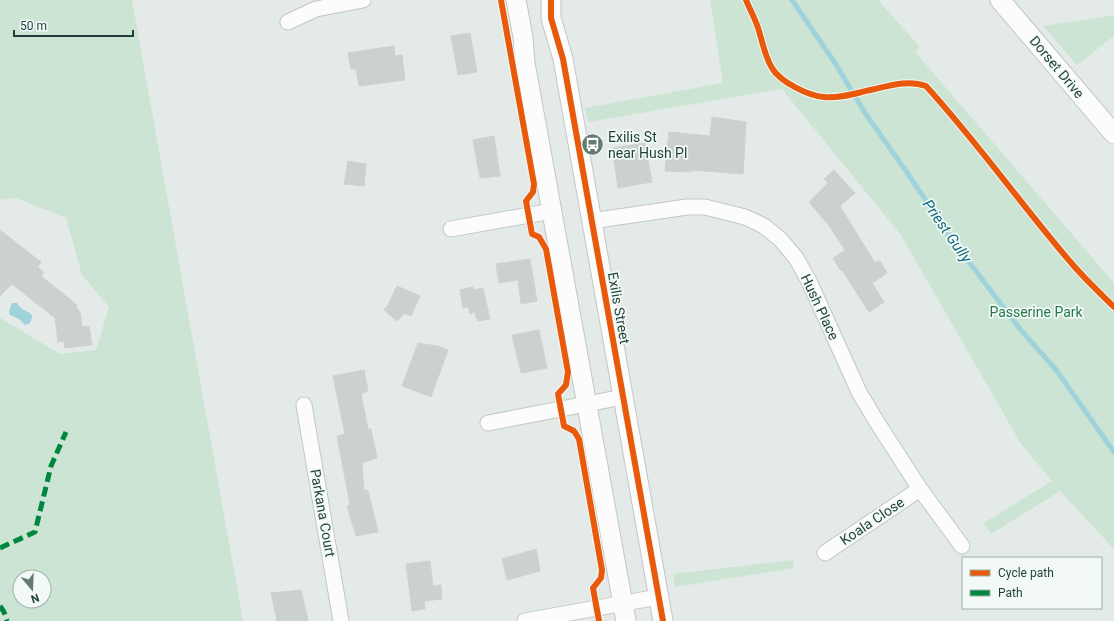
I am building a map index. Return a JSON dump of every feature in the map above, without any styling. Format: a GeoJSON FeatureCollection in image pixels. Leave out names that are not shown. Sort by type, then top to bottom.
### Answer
{"type":"FeatureCollection","features":[{"type":"Feature","properties":{"kind":"street"},"geometry":{"type":"LineString","coordinates":[[288,22],[316,9],[363,0]]}},
{"type":"Feature","properties":{"kind":"street"},"geometry":{"type":"LineString","coordinates":[[516,0],[523,37],[525,63],[625,612]]}},
{"type":"Feature","properties":{"kind":"street","name":"Exilis Street"},"geometry":{"type":"LineString","coordinates":[[551,0],[551,18],[563,59],[663,621]]}},
{"type":"Feature","properties":{"kind":"street","name":"Dorset Drive"},"geometry":{"type":"LineString","coordinates":[[1000,0],[1114,134]]}},
{"type":"Feature","properties":{"kind":"street","name":"Hush Place"},"geometry":{"type":"LineString","coordinates":[[591,221],[687,207],[704,208],[745,217],[764,226],[781,240],[796,258],[809,281],[860,392],[875,419],[920,489],[962,546]]}},
{"type":"Feature","properties":{"kind":"street"},"geometry":{"type":"LineString","coordinates":[[451,229],[552,211]]}},
{"type":"Feature","properties":{"kind":"street"},"geometry":{"type":"LineString","coordinates":[[488,423],[623,397]]}},
{"type":"Feature","properties":{"kind":"street","name":"Parkana Court"},"geometry":{"type":"LineString","coordinates":[[304,405],[341,621]]}},
{"type":"Feature","properties":{"kind":"street","name":"Koala Close"},"geometry":{"type":"LineString","coordinates":[[825,553],[920,489]]}},
{"type":"Feature","properties":{"kind":"street"},"geometry":{"type":"LineString","coordinates":[[525,621],[625,612],[658,597]]}},
{"type":"Feature","properties":{"kind":"green space"},"geometry":{"type":"Polygon","coordinates":[[[0,0],[132,0],[243,621],[0,621],[0,318],[60,354],[96,350],[109,307],[82,275],[66,218],[16,198],[0,200],[0,0]]]}},
{"type":"Feature","properties":{"kind":"green space","name":"Passerine Park"},"geometry":{"type":"Polygon","coordinates":[[[710,0],[878,0],[919,46],[916,53],[1114,283],[1114,549],[1060,491],[991,534],[984,523],[1052,481],[1021,444],[901,235],[782,89],[588,122],[585,108],[723,83],[710,0]]]}},
{"type":"Feature","properties":{"kind":"green space"},"geometry":{"type":"Polygon","coordinates":[[[1114,15],[1114,36],[1077,65],[1043,26],[1114,15]]]}},
{"type":"Feature","properties":{"kind":"green space"},"geometry":{"type":"Polygon","coordinates":[[[793,560],[794,568],[675,587],[673,574],[793,560]]]}},
{"type":"Feature","properties":{"kind":"water"},"geometry":{"type":"Polygon","coordinates":[[[12,303],[17,303],[22,309],[31,314],[32,319],[30,323],[25,325],[19,319],[10,315],[9,311],[12,303]]]}},
{"type":"Feature","properties":{"kind":"building"},"geometry":{"type":"Polygon","coordinates":[[[470,33],[477,72],[458,75],[451,36],[470,33]]]}},
{"type":"Feature","properties":{"kind":"building"},"geometry":{"type":"Polygon","coordinates":[[[394,46],[395,56],[402,55],[405,80],[359,86],[356,69],[351,69],[348,53],[394,46]]]}},
{"type":"Feature","properties":{"kind":"building"},"geometry":{"type":"Polygon","coordinates":[[[712,117],[746,122],[743,174],[692,170],[692,172],[665,171],[669,132],[710,136],[712,117]]]}},
{"type":"Feature","properties":{"kind":"building"},"geometry":{"type":"Polygon","coordinates":[[[494,136],[500,176],[480,178],[473,140],[494,136]]]}},
{"type":"Feature","properties":{"kind":"building"},"geometry":{"type":"Polygon","coordinates":[[[645,143],[652,182],[618,188],[612,148],[645,143]]]}},
{"type":"Feature","properties":{"kind":"building"},"geometry":{"type":"Polygon","coordinates":[[[348,161],[366,164],[364,186],[344,184],[348,161]]]}},
{"type":"Feature","properties":{"kind":"building"},"geometry":{"type":"Polygon","coordinates":[[[834,170],[855,193],[840,206],[875,263],[880,261],[887,273],[872,283],[884,302],[869,312],[833,258],[845,250],[830,227],[809,202],[828,183],[824,179],[834,170]]]}},
{"type":"Feature","properties":{"kind":"building"},"geometry":{"type":"Polygon","coordinates":[[[0,230],[41,262],[38,267],[44,273],[41,276],[77,305],[76,307],[80,312],[82,327],[89,326],[92,345],[65,348],[64,341],[58,342],[55,318],[12,284],[0,296],[0,230]]]}},
{"type":"Feature","properties":{"kind":"building"},"geometry":{"type":"Polygon","coordinates":[[[530,259],[537,301],[521,304],[518,280],[499,283],[496,264],[530,259]]]}},
{"type":"Feature","properties":{"kind":"building"},"geometry":{"type":"Polygon","coordinates":[[[397,286],[420,296],[411,316],[404,313],[397,321],[384,310],[397,286]]]}},
{"type":"Feature","properties":{"kind":"building"},"geometry":{"type":"Polygon","coordinates":[[[473,287],[474,290],[483,288],[490,319],[478,321],[474,312],[470,314],[468,307],[463,308],[460,290],[473,287]]]}},
{"type":"Feature","properties":{"kind":"building"},"geometry":{"type":"Polygon","coordinates":[[[539,330],[547,368],[521,373],[512,335],[539,330]]]}},
{"type":"Feature","properties":{"kind":"building"},"geometry":{"type":"Polygon","coordinates":[[[418,343],[437,346],[448,350],[431,397],[402,386],[418,343]]]}},
{"type":"Feature","properties":{"kind":"building"},"geometry":{"type":"Polygon","coordinates":[[[364,370],[368,391],[361,394],[368,429],[371,429],[377,458],[362,463],[364,491],[368,490],[378,532],[356,536],[347,506],[350,505],[337,436],[345,434],[333,376],[364,370]]]}},
{"type":"Feature","properties":{"kind":"building"},"geometry":{"type":"Polygon","coordinates":[[[536,549],[540,571],[507,580],[502,559],[536,549]]]}},
{"type":"Feature","properties":{"kind":"building"},"geometry":{"type":"Polygon","coordinates":[[[430,561],[433,586],[441,585],[442,599],[424,601],[425,609],[412,611],[406,564],[430,561]]]}},
{"type":"Feature","properties":{"kind":"building"},"geometry":{"type":"Polygon","coordinates":[[[301,590],[308,621],[277,621],[271,593],[301,590]]]}},
{"type":"Feature","properties":{"kind":"waterway","name":"Priest Gully"},"geometry":{"type":"LineString","coordinates":[[792,0],[835,63],[865,113],[953,241],[1020,329],[1057,371],[1114,452]]}},
{"type":"Feature","properties":{"kind":"marked path"},"geometry":{"type":"LineString","coordinates":[[0,548],[35,532],[51,466],[66,432]]}},
{"type":"Feature","properties":{"kind":"marked path"},"geometry":{"type":"LineString","coordinates":[[0,606],[7,621]]}},
{"type":"Feature","properties":{"kind":"cycle path"},"geometry":{"type":"LineString","coordinates":[[501,0],[534,184],[533,192],[526,201],[532,234],[539,237],[546,249],[568,372],[566,385],[558,394],[564,426],[574,431],[579,439],[602,570],[601,578],[593,588],[599,621]]}},
{"type":"Feature","properties":{"kind":"cycle path"},"geometry":{"type":"LineString","coordinates":[[551,0],[551,18],[563,59],[663,621]]}},
{"type":"Feature","properties":{"kind":"cycle path"},"geometry":{"type":"LineString","coordinates":[[746,0],[772,68],[781,78],[803,91],[818,96],[830,97],[843,96],[907,83],[926,86],[964,130],[1073,265],[1114,307]]}},
{"type":"Feature","properties":{"kind":"place","name":"Exilis St near Hush Pl"},"geometry":{"type":"Point","coordinates":[592,145]}}]}
